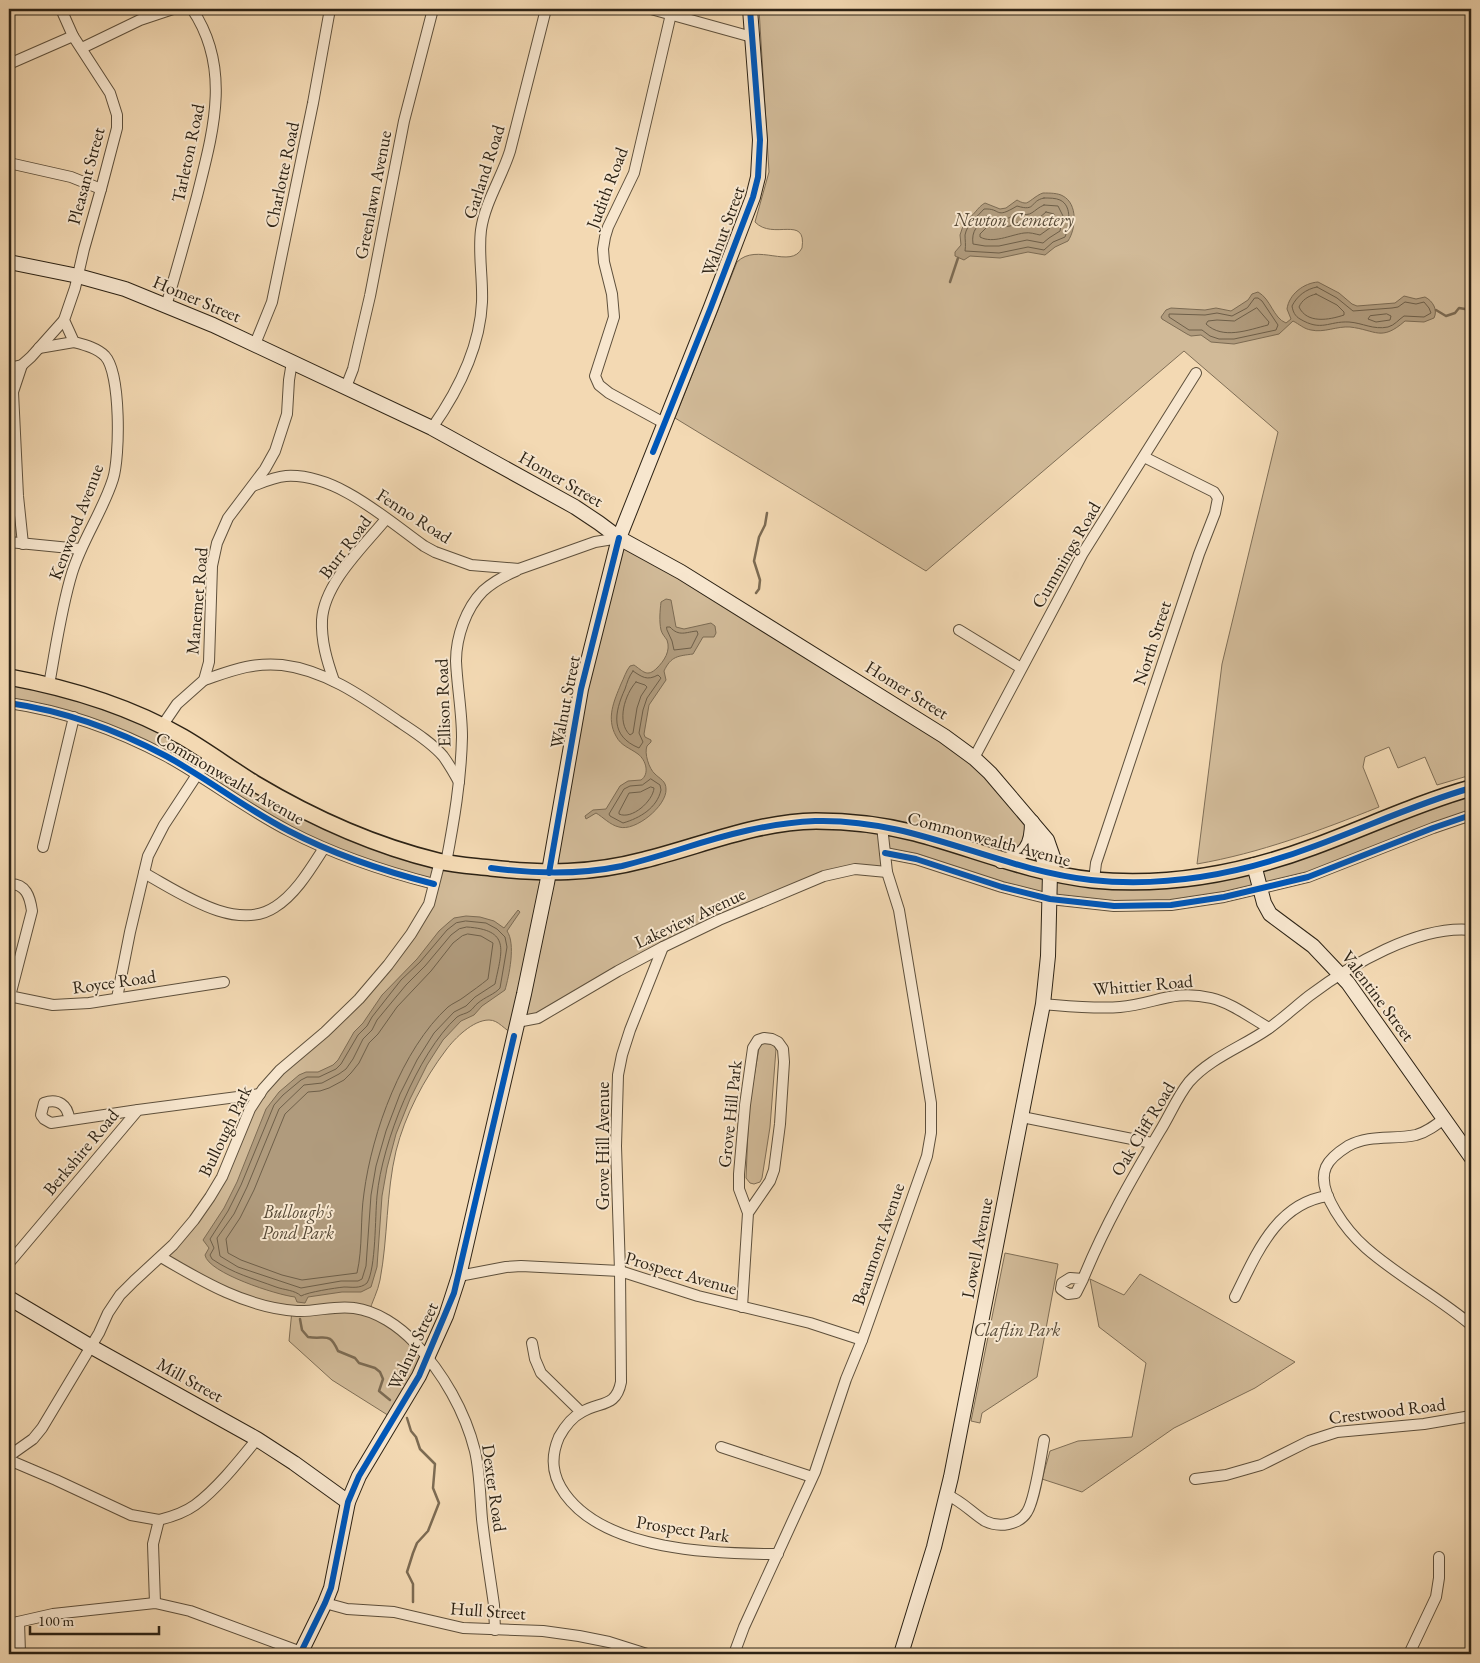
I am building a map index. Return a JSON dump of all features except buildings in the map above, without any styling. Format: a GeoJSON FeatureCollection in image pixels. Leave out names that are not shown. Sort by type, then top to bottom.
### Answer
{"type":"FeatureCollection","features":[{"type":"Feature","properties":{"kind":"main road","name":"Commonwealth Avenue"},"geometry":{"type":"LineString","coordinates":[[9,678],[49,685],[110,703],[162,726],[277,797],[333,825],[382,844],[443,862],[549,873],[586,872],[623,866],[741,831],[786,823],[832,822],[882,826],[929,837],[1034,870],[1050,873],[1094,880],[1134,882],[1171,880],[1214,874],[1254,865],[1308,849],[1415,807],[1471,788]]}},
{"type":"Feature","properties":{"kind":"street","name":"Pleasant Street"},"geometry":{"type":"LineString","coordinates":[[61,9],[73,36],[110,93],[117,115],[117,128],[78,276]]}},
{"type":"Feature","properties":{"kind":"street"},"geometry":{"type":"LineString","coordinates":[[82,48],[140,20],[173,9]]}},
{"type":"Feature","properties":{"kind":"street","name":"Tarleton Road"},"geometry":{"type":"LineString","coordinates":[[166,306],[210,144],[215,117],[216,87],[210,42],[202,24],[192,9]]}},
{"type":"Feature","properties":{"kind":"street","name":"Charlotte Road"},"geometry":{"type":"LineString","coordinates":[[255,344],[272,302],[313,103],[330,9]]}},
{"type":"Feature","properties":{"kind":"street","name":"Greenlawn Avenue"},"geometry":{"type":"LineString","coordinates":[[346,387],[353,369],[370,296],[404,121],[433,9]]}},
{"type":"Feature","properties":{"kind":"street","name":"Garland Road"},"geometry":{"type":"LineString","coordinates":[[432,428],[441,416],[462,377],[478,339],[482,300],[480,255],[484,215],[505,169],[546,9]]}},
{"type":"Feature","properties":{"kind":"street"},"geometry":{"type":"LineString","coordinates":[[651,9],[752,37]]}},
{"type":"Feature","properties":{"kind":"street","name":"Walnut Street"},"geometry":{"type":"LineString","coordinates":[[301,1653],[325,1603],[334,1578],[348,1502],[359,1476],[414,1386],[428,1358],[446,1316],[459,1276],[549,873],[581,690],[618,538],[734,247],[758,177],[760,140],[750,9]]}},
{"type":"Feature","properties":{"kind":"street","name":"Judith Road"},"geometry":{"type":"LineString","coordinates":[[664,423],[609,393],[599,385],[594,376],[614,317],[612,294],[604,262],[605,237],[634,173],[670,14]]}},
{"type":"Feature","properties":{"kind":"street"},"geometry":{"type":"LineString","coordinates":[[9,64],[73,36]]}},
{"type":"Feature","properties":{"kind":"street"},"geometry":{"type":"LineString","coordinates":[[9,163],[71,177],[101,189]]}},
{"type":"Feature","properties":{"kind":"street","name":"Homer Street"},"geometry":{"type":"LineString","coordinates":[[9,262],[78,276],[125,289],[255,344],[432,428],[575,507],[618,538],[681,572],[944,736],[974,758],[1010,794],[1035,826],[1044,862],[1050,873]]}},
{"type":"Feature","properties":{"kind":"street"},"geometry":{"type":"LineString","coordinates":[[23,544],[11,389],[22,365],[64,320],[78,276]]}},
{"type":"Feature","properties":{"kind":"street"},"geometry":{"type":"LineString","coordinates":[[39,348],[74,342],[64,320]]}},
{"type":"Feature","properties":{"kind":"street","name":"Kenwood Avenue"},"geometry":{"type":"LineString","coordinates":[[49,685],[62,611],[80,548],[113,479],[117,451],[118,420],[115,384],[111,367],[106,357],[97,350],[74,342]]}},
{"type":"Feature","properties":{"kind":"street","name":"Manemet Road"},"geometry":{"type":"LineString","coordinates":[[162,726],[177,704],[204,680],[209,662],[212,566],[216,543],[228,518],[276,451],[287,414],[292,362]]}},
{"type":"Feature","properties":{"kind":"street"},"geometry":{"type":"LineString","coordinates":[[9,368],[22,365]]}},
{"type":"Feature","properties":{"kind":"street","name":"Cummings Road"},"geometry":{"type":"LineString","coordinates":[[974,758],[1083,553],[1196,373]]}},
{"type":"Feature","properties":{"kind":"street","name":"North Street"},"geometry":{"type":"LineString","coordinates":[[1094,880],[1096,863],[1199,554],[1215,513],[1218,498],[1214,492],[1144,457]]}},
{"type":"Feature","properties":{"kind":"street","name":"Fenno Road"},"geometry":{"type":"LineString","coordinates":[[252,487],[284,476],[300,476],[318,480],[361,500],[424,546],[452,559],[471,565],[519,569],[595,542],[618,538]]}},
{"type":"Feature","properties":{"kind":"street","name":"Burr Road"},"geometry":{"type":"LineString","coordinates":[[334,681],[326,657],[322,634],[322,618],[326,601],[333,586],[347,567],[386,520]]}},
{"type":"Feature","properties":{"kind":"street"},"geometry":{"type":"LineString","coordinates":[[9,542],[80,548]]}},
{"type":"Feature","properties":{"kind":"street","name":"Ellison Road"},"geometry":{"type":"LineString","coordinates":[[443,862],[460,782],[462,736],[456,659],[459,638],[472,604],[499,579],[519,569]]}},
{"type":"Feature","properties":{"kind":"street"},"geometry":{"type":"LineString","coordinates":[[959,630],[1021,668]]}},
{"type":"Feature","properties":{"kind":"street"},"geometry":{"type":"LineString","coordinates":[[204,680],[239,668],[263,664],[303,669],[334,681],[430,743],[442,755],[460,782]]}},
{"type":"Feature","properties":{"kind":"street","name":"Commonwealth Avenue"},"geometry":{"type":"LineString","coordinates":[[9,703],[27,705],[89,722],[132,740],[197,774],[266,818],[324,848],[384,871],[434,884]]}},
{"type":"Feature","properties":{"kind":"street"},"geometry":{"type":"LineString","coordinates":[[43,848],[74,718]]}},
{"type":"Feature","properties":{"kind":"street"},"geometry":{"type":"LineString","coordinates":[[117,998],[148,856],[168,818],[210,755]]}},
{"type":"Feature","properties":{"kind":"street"},"geometry":{"type":"LineString","coordinates":[[886,853],[902,855],[1002,888],[1050,898],[1107,906],[1164,906],[1208,901],[1308,876],[1471,815]]}},
{"type":"Feature","properties":{"kind":"street","name":"Beaumont Avenue"},"geometry":{"type":"LineString","coordinates":[[734,1654],[744,1627],[812,1477],[927,1156],[931,1133],[931,1103],[926,1064],[899,910],[887,872],[882,826]]}},
{"type":"Feature","properties":{"kind":"street"},"geometry":{"type":"LineString","coordinates":[[1002,860],[1018,856],[1026,849],[1035,826]]}},
{"type":"Feature","properties":{"kind":"street"},"geometry":{"type":"LineString","coordinates":[[144,873],[204,906],[240,915],[264,914],[276,907],[288,896],[314,865],[324,848]]}},
{"type":"Feature","properties":{"kind":"street","name":"Bullough Park"},"geometry":{"type":"LineString","coordinates":[[9,1458],[33,1439],[42,1428],[120,1296],[161,1257],[194,1220],[222,1177],[247,1115],[260,1094],[276,1074],[325,1032],[373,983],[421,919],[429,904],[434,884],[443,862]]}},
{"type":"Feature","properties":{"kind":"street","name":"Valentine Street"},"geometry":{"type":"LineString","coordinates":[[1254,865],[1264,903],[1270,914],[1313,946],[1341,974],[1471,1156]]}},
{"type":"Feature","properties":{"kind":"street","name":"Lakeview Avenue"},"geometry":{"type":"LineString","coordinates":[[517,1022],[538,1018],[663,947],[719,920],[824,876],[855,869],[887,872]]}},
{"type":"Feature","properties":{"kind":"street","name":"Lowell Avenue"},"geometry":{"type":"LineString","coordinates":[[901,1654],[931,1556],[947,1495],[1022,1116],[1043,1004],[1048,956],[1050,873]]}},
{"type":"Feature","properties":{"kind":"street"},"geometry":{"type":"LineString","coordinates":[[9,884],[24,888],[30,896],[32,911],[9,996]]}},
{"type":"Feature","properties":{"kind":"street","name":"Oak Cliff Road"},"geometry":{"type":"LineString","coordinates":[[1083,1279],[1112,1216],[1152,1143],[1190,1082],[1219,1058],[1269,1028],[1341,974],[1393,947],[1419,937],[1443,931],[1471,930]]}},
{"type":"Feature","properties":{"kind":"street","name":"Grove Hill Avenue"},"geometry":{"type":"LineString","coordinates":[[622,1353],[616,1146],[618,1076],[630,1030],[663,947]]}},
{"type":"Feature","properties":{"kind":"street","name":"Royce Road"},"geometry":{"type":"LineString","coordinates":[[9,996],[53,1005],[67,1005],[224,982]]}},
{"type":"Feature","properties":{"kind":"street","name":"Whittier Road"},"geometry":{"type":"LineString","coordinates":[[1043,1004],[1119,1007],[1183,994],[1224,1003],[1269,1028]]}},
{"type":"Feature","properties":{"kind":"street","name":"Grove Hill Park"},"geometry":{"type":"LineString","coordinates":[[742,1307],[748,1213],[740,1189],[739,1174],[745,1105],[753,1048],[758,1040],[764,1038],[778,1042],[783,1049],[784,1062],[780,1124],[774,1170],[770,1181],[748,1213]]}},
{"type":"Feature","properties":{"kind":"street","name":"Berkshire Road"},"geometry":{"type":"LineString","coordinates":[[9,1263],[138,1110],[260,1094]]}},
{"type":"Feature","properties":{"kind":"street"},"geometry":{"type":"LineString","coordinates":[[69,1119],[138,1110]]}},
{"type":"Feature","properties":{"kind":"street"},"geometry":{"type":"LineString","coordinates":[[1022,1116],[1152,1143]]}},
{"type":"Feature","properties":{"kind":"street"},"geometry":{"type":"LineString","coordinates":[[1445,1118],[1429,1130],[1417,1134],[1364,1140],[1344,1149],[1329,1162],[1325,1169],[1324,1179],[1328,1196],[1341,1221],[1365,1247],[1471,1325]]}},
{"type":"Feature","properties":{"kind":"street"},"geometry":{"type":"LineString","coordinates":[[1236,1297],[1263,1242],[1289,1211],[1310,1200],[1328,1196]]}},
{"type":"Feature","properties":{"kind":"street","name":"Dexter Road"},"geometry":{"type":"LineString","coordinates":[[161,1257],[213,1286],[239,1297],[266,1305],[310,1311],[347,1307],[367,1312],[384,1319],[401,1330],[428,1358],[454,1395],[475,1452],[494,1605],[495,1630]]}},
{"type":"Feature","properties":{"kind":"street","name":"Prospect Avenue"},"geometry":{"type":"LineString","coordinates":[[459,1276],[521,1266],[620,1271],[654,1283],[810,1323],[862,1340]]}},
{"type":"Feature","properties":{"kind":"street","name":"Mill Street"},"geometry":{"type":"LineString","coordinates":[[9,1298],[90,1346],[256,1439],[294,1463],[348,1502]]}},
{"type":"Feature","properties":{"kind":"street"},"geometry":{"type":"LineString","coordinates":[[532,1343],[535,1359],[541,1373],[582,1412]]}},
{"type":"Feature","properties":{"kind":"street","name":"Prospect Park"},"geometry":{"type":"LineString","coordinates":[[622,1353],[621,1382],[616,1396],[605,1404],[582,1412],[568,1424],[559,1438],[553,1471],[559,1486],[569,1500],[584,1515],[605,1527],[626,1536],[655,1544],[732,1554],[778,1554]]}},
{"type":"Feature","properties":{"kind":"street","name":"Crestwood Road"},"geometry":{"type":"LineString","coordinates":[[1195,1479],[1226,1475],[1261,1465],[1309,1441],[1337,1432],[1424,1424],[1471,1416]]}},
{"type":"Feature","properties":{"kind":"street"},"geometry":{"type":"LineString","coordinates":[[9,1458],[124,1512],[147,1519],[159,1520],[176,1515],[195,1505],[235,1465],[256,1439]]}},
{"type":"Feature","properties":{"kind":"street"},"geometry":{"type":"LineString","coordinates":[[947,1495],[962,1502],[985,1521],[1002,1525],[1014,1523],[1024,1516],[1030,1505],[1044,1440]]}},
{"type":"Feature","properties":{"kind":"street"},"geometry":{"type":"LineString","coordinates":[[722,1447],[812,1477]]}},
{"type":"Feature","properties":{"kind":"street"},"geometry":{"type":"LineString","coordinates":[[155,1603],[153,1544],[159,1520]]}},
{"type":"Feature","properties":{"kind":"street"},"geometry":{"type":"LineString","coordinates":[[1409,1654],[1436,1597],[1439,1578],[1439,1557]]}},
{"type":"Feature","properties":{"kind":"street"},"geometry":{"type":"LineString","coordinates":[[20,1654],[14,1623],[53,1614],[155,1603],[190,1611],[301,1653]]}},
{"type":"Feature","properties":{"kind":"street","name":"Hull Street"},"geometry":{"type":"LineString","coordinates":[[325,1603],[347,1609],[394,1612],[450,1626],[579,1636],[609,1642],[647,1654]]}},
{"type":"Feature","properties":{"kind":"green space","name":"Newton Cemetery"},"geometry":{"type":"Polygon","coordinates":[[[759,9],[1471,9],[1471,775],[1437,785],[1425,757],[1398,768],[1389,747],[1365,757],[1363,767],[1379,807],[1289,840],[1244,854],[1197,864],[1222,664],[1278,432],[1184,351],[926,571],[675,418],[737,262],[754,254],[790,257],[797,254],[802,248],[802,238],[799,232],[762,227],[755,222],[769,172],[759,9]]]}},
{"type":"Feature","properties":{"kind":"green space","name":"Bullough's Pond Park"},"geometry":{"type":"Polygon","coordinates":[[[619,538],[944,736],[1032,822],[1018,856],[1072,877],[1226,872],[1471,788],[1471,815],[1308,877],[1191,903],[1083,904],[886,853],[887,872],[855,869],[719,920],[529,1021],[514,1034],[493,1020],[483,1021],[471,1026],[450,1045],[423,1085],[410,1111],[396,1151],[380,1280],[369,1312],[379,1317],[428,1358],[394,1419],[332,1380],[289,1341],[292,1310],[257,1303],[161,1257],[204,1207],[254,1102],[325,1032],[402,947],[434,884],[324,848],[133,740],[9,703],[9,677],[73,691],[210,755],[391,847],[549,873],[619,538]]]}},
{"type":"Feature","properties":{"kind":"green space"},"geometry":{"type":"Polygon","coordinates":[[[769,1042],[776,1049],[770,1127],[762,1178],[760,1182],[754,1184],[750,1183],[746,1178],[749,1106],[759,1048],[763,1043],[769,1042]]]}},
{"type":"Feature","properties":{"kind":"green space","name":"Claflin Park"},"geometry":{"type":"Polygon","coordinates":[[[1005,1253],[1058,1264],[1037,1377],[982,1413],[980,1423],[971,1421],[1005,1253]]]}},
{"type":"Feature","properties":{"kind":"green space"},"geometry":{"type":"Polygon","coordinates":[[[1140,1274],[1295,1362],[1255,1388],[1174,1428],[1082,1492],[1042,1479],[1050,1451],[1078,1441],[1132,1437],[1146,1363],[1099,1327],[1090,1279],[1124,1295],[1140,1274]]]}},
{"type":"Feature","properties":{"kind":"water"},"geometry":{"type":"Polygon","coordinates":[[[1043,193],[1061,195],[1071,205],[1074,224],[1068,241],[1055,247],[1045,255],[1028,252],[1000,258],[970,256],[964,260],[955,256],[955,252],[961,245],[960,235],[965,220],[971,217],[982,205],[985,203],[1000,209],[1006,208],[1017,200],[1026,203],[1043,193]]]}},
{"type":"Feature","properties":{"kind":"water"},"geometry":{"type":"Polygon","coordinates":[[[1318,282],[1339,293],[1357,306],[1395,303],[1404,296],[1416,299],[1425,297],[1434,306],[1435,315],[1434,318],[1424,322],[1405,321],[1384,333],[1350,327],[1316,331],[1306,329],[1293,321],[1279,334],[1234,344],[1211,342],[1201,335],[1191,336],[1161,317],[1166,310],[1171,308],[1205,310],[1216,308],[1231,311],[1248,300],[1252,294],[1258,292],[1266,299],[1278,317],[1286,323],[1291,319],[1287,309],[1294,294],[1303,287],[1318,282]]]}},
{"type":"Feature","properties":{"kind":"water"},"geometry":{"type":"Polygon","coordinates":[[[666,599],[671,600],[676,627],[684,629],[711,623],[715,626],[716,633],[714,637],[703,637],[693,654],[679,656],[669,662],[664,671],[666,680],[649,705],[644,734],[645,737],[651,740],[646,749],[647,757],[653,772],[665,784],[665,796],[656,810],[633,826],[626,828],[616,826],[596,813],[586,819],[585,816],[593,810],[606,809],[620,786],[628,781],[641,780],[644,777],[646,771],[645,763],[641,757],[623,745],[618,739],[613,729],[611,716],[616,697],[630,666],[634,665],[650,673],[660,665],[666,656],[668,644],[661,631],[660,620],[661,602],[666,599]]]}},
{"type":"Feature","properties":{"kind":"water"},"geometry":{"type":"Polygon","coordinates":[[[518,910],[520,912],[507,931],[510,937],[511,952],[510,969],[505,990],[482,1006],[474,1015],[461,1021],[443,1040],[427,1065],[410,1099],[396,1134],[382,1196],[377,1267],[371,1287],[361,1292],[342,1292],[308,1297],[305,1303],[297,1302],[295,1297],[259,1288],[230,1276],[209,1262],[205,1255],[209,1248],[203,1240],[224,1208],[237,1182],[266,1109],[279,1092],[299,1075],[306,1072],[318,1072],[333,1065],[338,1060],[354,1032],[363,1023],[382,995],[417,959],[439,931],[454,918],[466,916],[480,917],[494,921],[504,928],[518,910]]]}},
{"type":"Feature","properties":{"kind":"waterway"},"geometry":{"type":"LineString","coordinates":[[950,282],[958,258]]}},
{"type":"Feature","properties":{"kind":"waterway"},"geometry":{"type":"LineString","coordinates":[[1436,310],[1446,316],[1455,313],[1459,308],[1465,309]]}},
{"type":"Feature","properties":{"kind":"waterway"},"geometry":{"type":"LineString","coordinates":[[756,593],[759,589],[760,580],[754,561],[767,513]]}},
{"type":"Feature","properties":{"kind":"waterway"},"geometry":{"type":"LineString","coordinates":[[300,1319],[302,1330],[308,1337],[329,1339],[338,1351],[380,1372],[383,1379],[379,1391],[390,1400]]}},
{"type":"Feature","properties":{"kind":"waterway"},"geometry":{"type":"LineString","coordinates":[[407,1418],[420,1449],[435,1464],[433,1488],[439,1503],[428,1531],[417,1543],[407,1572],[413,1584],[413,1602]]}},
{"type":"Feature","properties":{"kind":"cycle path"},"geometry":{"type":"LineString","coordinates":[[653,452],[711,307],[753,197],[758,177],[760,140],[750,9]]}},
{"type":"Feature","properties":{"kind":"cycle path"},"geometry":{"type":"LineString","coordinates":[[549,873],[581,689],[619,538]]}},
{"type":"Feature","properties":{"kind":"cycle path"},"geometry":{"type":"LineString","coordinates":[[9,703],[70,716],[129,738],[166,756],[258,813],[306,840],[360,862],[434,884]]}},
{"type":"Feature","properties":{"kind":"cycle path"},"geometry":{"type":"LineString","coordinates":[[491,868],[557,873],[606,869],[637,862],[747,830],[815,821],[851,822],[886,827],[921,835],[1021,866],[1091,880],[1119,882],[1176,880],[1233,871],[1288,856],[1471,788]]}},
{"type":"Feature","properties":{"kind":"cycle path"},"geometry":{"type":"LineString","coordinates":[[885,853],[916,859],[1002,887],[1050,899],[1114,906],[1171,905],[1224,897],[1308,877],[1471,815]]}},
{"type":"Feature","properties":{"kind":"cycle path"},"geometry":{"type":"LineString","coordinates":[[300,1654],[331,1588],[348,1502],[359,1476],[419,1376],[454,1293],[514,1036]]}}]}
